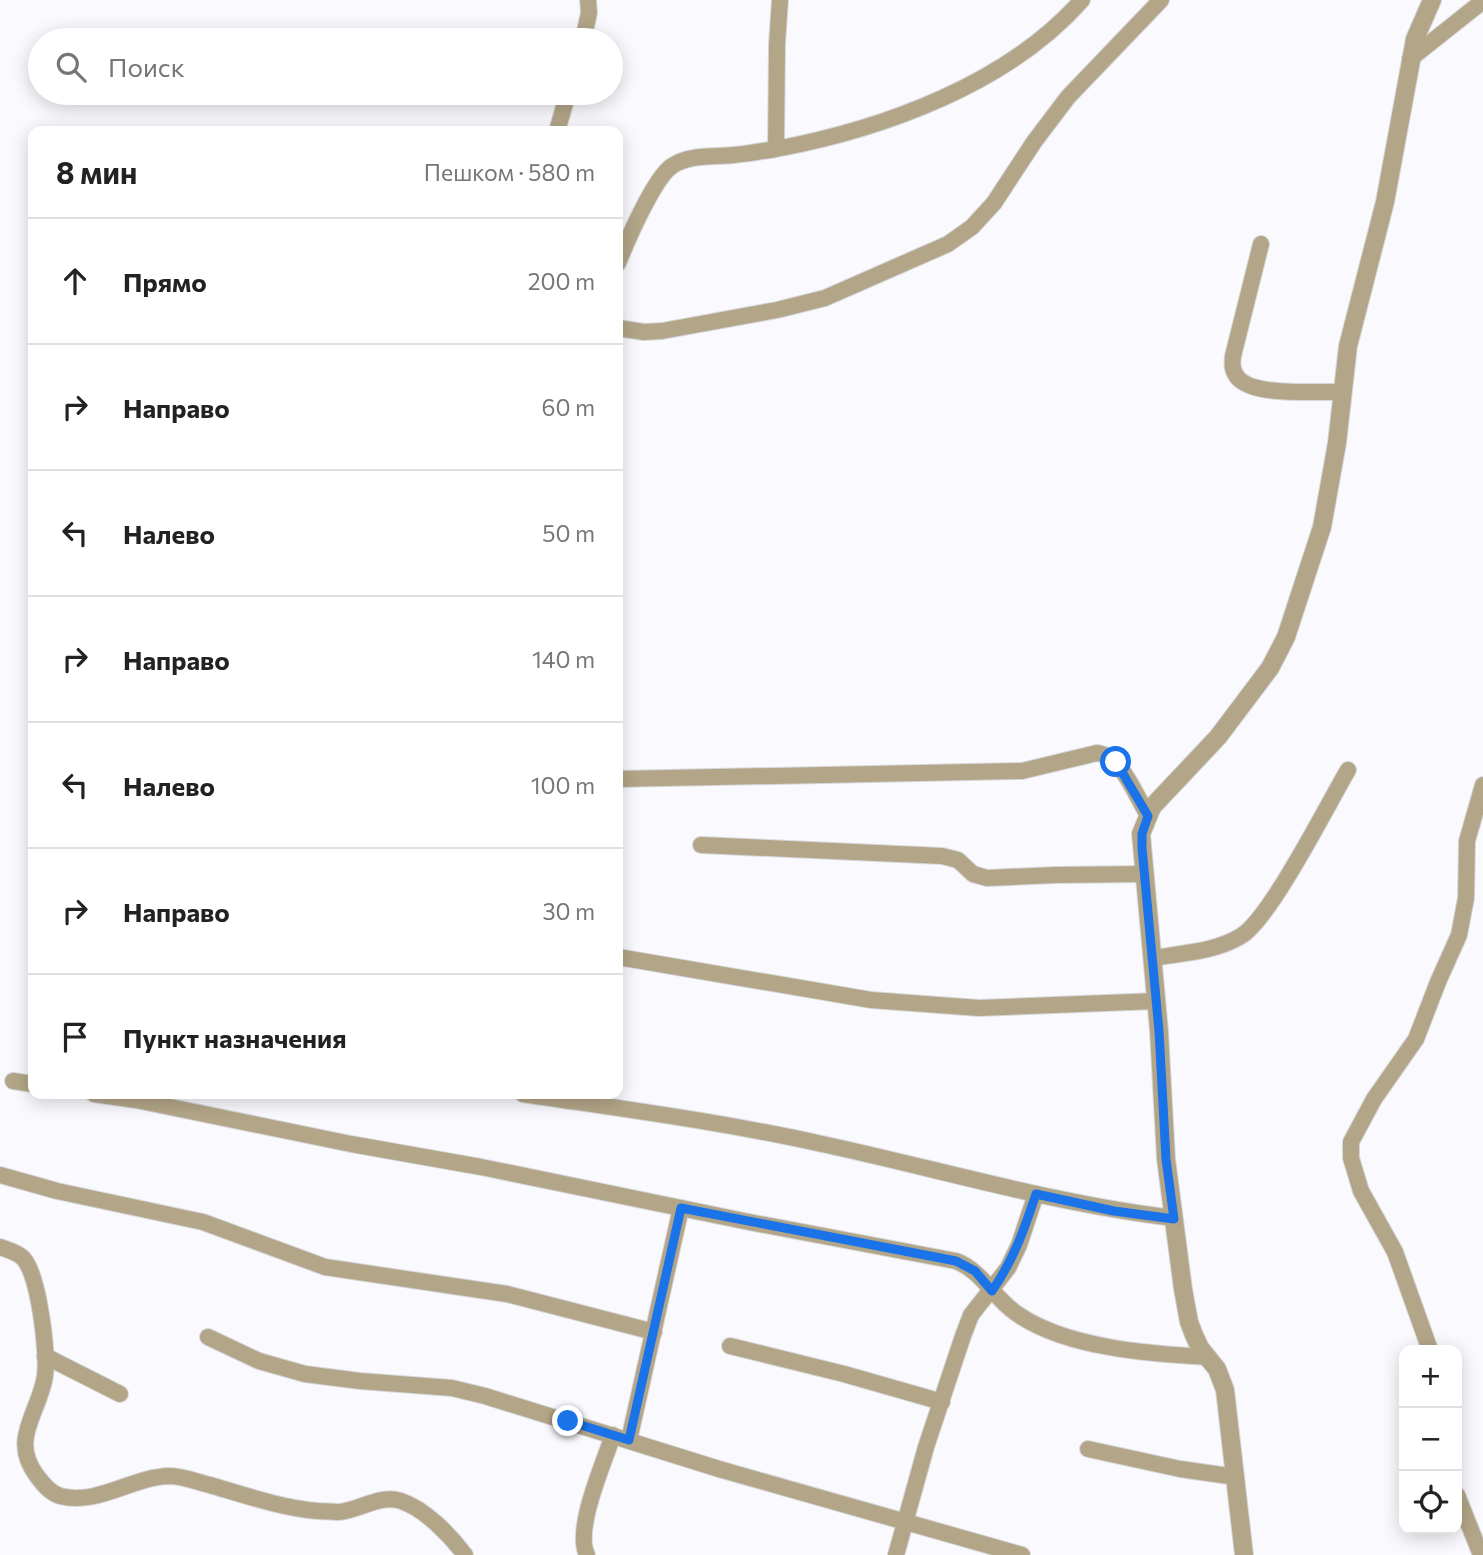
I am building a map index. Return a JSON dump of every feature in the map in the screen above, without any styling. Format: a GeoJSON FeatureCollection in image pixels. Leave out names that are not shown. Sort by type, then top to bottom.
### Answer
{"type":"FeatureCollection","features":[{"type":"Feature","properties":{"kind":"street"},"geometry":{"type":"LineString","coordinates":[[586,28],[590,13],[588,0]]}},
{"type":"Feature","properties":{"kind":"street"},"geometry":{"type":"LineString","coordinates":[[776,148],[780,0]]}},
{"type":"Feature","properties":{"kind":"street"},"geometry":{"type":"LineString","coordinates":[[623,253],[658,181],[673,165],[698,157],[735,155],[839,135],[919,107],[982,78],[1050,31],[1082,0]]}},
{"type":"Feature","properties":{"kind":"street"},"geometry":{"type":"LineString","coordinates":[[623,329],[662,331],[778,310],[825,298],[948,244],[972,227],[994,203],[1034,142],[1068,97],[1161,0]]}},
{"type":"Feature","properties":{"kind":"street"},"geometry":{"type":"LineString","coordinates":[[1244,1555],[1225,1390],[1217,1369],[1200,1348],[1189,1322],[1174,1219],[1166,1159],[1157,1001],[1142,834],[1148,816],[1163,794],[1218,737],[1246,702],[1270,668],[1286,637],[1322,527],[1337,443],[1348,346],[1385,202],[1410,59],[1415,39],[1432,0]]}},
{"type":"Feature","properties":{"kind":"street"},"geometry":{"type":"LineString","coordinates":[[1410,59],[1483,1]]}},
{"type":"Feature","properties":{"kind":"street"},"geometry":{"type":"LineString","coordinates":[[558,126],[564,105]]}},
{"type":"Feature","properties":{"kind":"street"},"geometry":{"type":"LineString","coordinates":[[1261,244],[1233,356],[1232,365],[1236,375],[1245,383],[1262,389],[1342,392]]}},
{"type":"Feature","properties":{"kind":"street"},"geometry":{"type":"LineString","coordinates":[[623,779],[1022,771],[1097,753],[1106,754],[1116,762],[1148,816]]}},
{"type":"Feature","properties":{"kind":"street"},"geometry":{"type":"LineString","coordinates":[[1153,958],[1212,948],[1249,931],[1289,873],[1348,770]]}},
{"type":"Feature","properties":{"kind":"street"},"geometry":{"type":"LineString","coordinates":[[1428,1345],[1395,1252],[1361,1191],[1351,1158],[1351,1142],[1374,1099],[1416,1039],[1460,934],[1466,898],[1467,841],[1483,785]]}},
{"type":"Feature","properties":{"kind":"street"},"geometry":{"type":"LineString","coordinates":[[701,845],[942,856],[958,860],[973,874],[987,878],[1144,874]]}},
{"type":"Feature","properties":{"kind":"street"},"geometry":{"type":"LineString","coordinates":[[623,958],[871,1000],[979,1008],[1157,1001]]}},
{"type":"Feature","properties":{"kind":"street"},"geometry":{"type":"LineString","coordinates":[[13,1081],[28,1083]]}},
{"type":"Feature","properties":{"kind":"street"},"geometry":{"type":"LineString","coordinates":[[129,1099],[224,1120],[481,1167],[956,1261],[975,1271],[1016,1313],[1038,1327],[1107,1348],[1208,1357]]}},
{"type":"Feature","properties":{"kind":"street"},"geometry":{"type":"LineString","coordinates":[[557,1099],[821,1143],[1114,1211],[1174,1219]]}},
{"type":"Feature","properties":{"kind":"street"},"geometry":{"type":"LineString","coordinates":[[0,1175],[57,1191],[203,1222],[325,1267],[507,1294],[654,1332]]}},
{"type":"Feature","properties":{"kind":"street"},"geometry":{"type":"LineString","coordinates":[[896,1555],[926,1447],[971,1315],[1008,1268],[1019,1245],[1036,1194]]}},
{"type":"Feature","properties":{"kind":"street"},"geometry":{"type":"LineString","coordinates":[[587,1555],[583,1539],[585,1527],[621,1438],[654,1332],[681,1208]]}},
{"type":"Feature","properties":{"kind":"street"},"geometry":{"type":"LineString","coordinates":[[0,1247],[23,1258],[33,1274],[45,1356],[44,1379],[26,1432],[24,1448],[32,1469],[54,1493],[83,1497],[169,1476],[315,1511],[340,1512],[383,1499],[394,1499],[416,1508],[465,1555]]}},
{"type":"Feature","properties":{"kind":"street"},"geometry":{"type":"LineString","coordinates":[[208,1337],[259,1361],[305,1374],[452,1388],[904,1523],[1022,1555]]}},
{"type":"Feature","properties":{"kind":"street"},"geometry":{"type":"LineString","coordinates":[[730,1346],[942,1402]]}},
{"type":"Feature","properties":{"kind":"street"},"geometry":{"type":"LineString","coordinates":[[45,1356],[120,1394]]}},
{"type":"Feature","properties":{"kind":"street"},"geometry":{"type":"LineString","coordinates":[[1088,1449],[1180,1469],[1236,1477]]}},
{"type":"Feature","properties":{"kind":"street"},"geometry":{"type":"LineString","coordinates":[[1462,1508],[1481,1555]]}},
{"type":"Feature","properties":{"kind":"route"},"geometry":{"type":"LineString","coordinates":[[568,1421],[629,1440],[681,1208],[956,1261],[968,1265],[992,1291],[1008,1268],[1019,1245],[1036,1194],[1114,1211],[1174,1219],[1166,1159],[1159,1031],[1142,848],[1142,834],[1148,816],[1116,762]]}}]}
